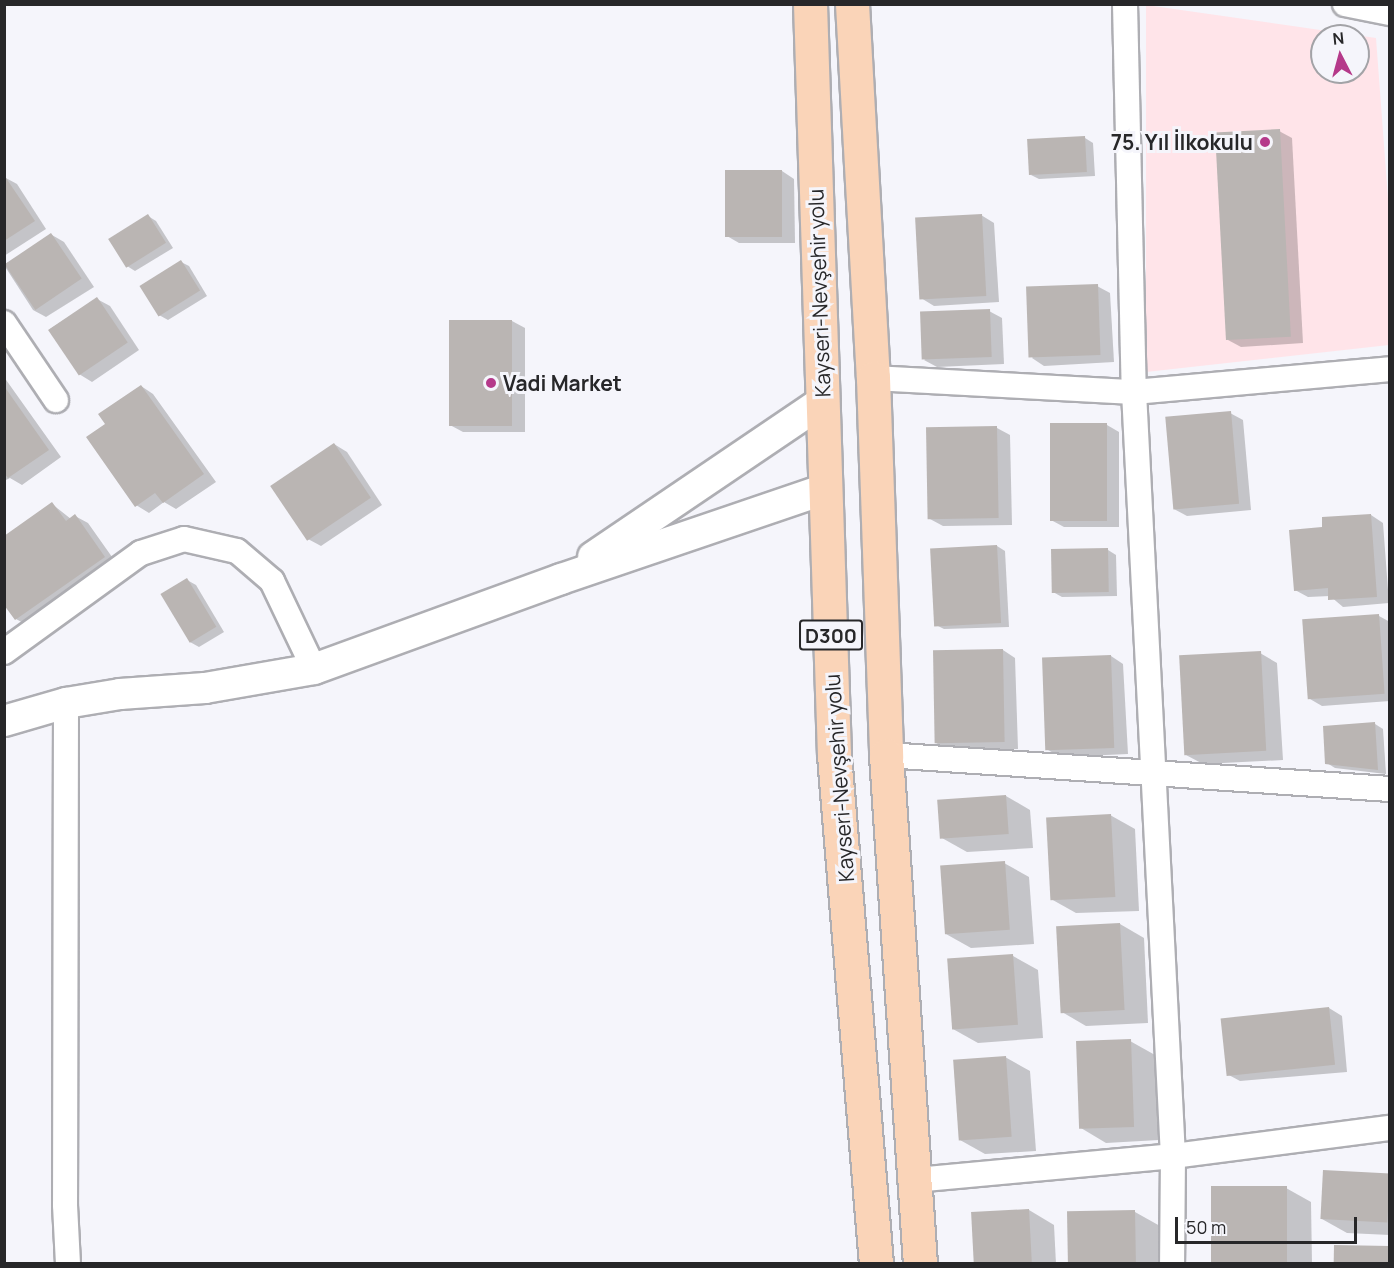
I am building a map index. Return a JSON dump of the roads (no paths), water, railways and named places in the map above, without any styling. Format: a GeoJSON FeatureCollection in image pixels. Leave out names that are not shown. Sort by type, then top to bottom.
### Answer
{"type":"FeatureCollection","features":[{"type":"Feature","properties":{"kind":"highway","name":"Kayseri-Nevşehir yolu"},"geometry":{"type":"LineString","coordinates":[[810,4],[834,755],[876,1263]]}},
{"type":"Feature","properties":{"kind":"highway","name":"D300"},"geometry":{"type":"LineString","coordinates":[[852,4],[873,378],[886,755],[920,1263]]}},
{"type":"Feature","properties":{"kind":"street"},"geometry":{"type":"LineString","coordinates":[[1125,4],[1134,392],[1151,774],[1173,1156],[1172,1263]]}},
{"type":"Feature","properties":{"kind":"street"},"geometry":{"type":"LineString","coordinates":[[1345,4],[1389,13]]}},
{"type":"Feature","properties":{"kind":"street"},"geometry":{"type":"LineString","coordinates":[[4,323],[56,400]]}},
{"type":"Feature","properties":{"kind":"street"},"geometry":{"type":"LineString","coordinates":[[873,378],[1134,392],[1389,369],[1389,375]]}},
{"type":"Feature","properties":{"kind":"street"},"geometry":{"type":"LineString","coordinates":[[561,579],[823,401]]}},
{"type":"Feature","properties":{"kind":"street"},"geometry":{"type":"LineString","coordinates":[[4,721],[66,703],[120,694],[205,688],[314,669],[561,579],[826,489]]}},
{"type":"Feature","properties":{"kind":"street"},"geometry":{"type":"LineString","coordinates":[[4,652],[141,552],[184,539],[237,551],[272,581],[314,669]]}},
{"type":"Feature","properties":{"kind":"street"},"geometry":{"type":"LineString","coordinates":[[66,703],[65,1205],[68,1263]]}},
{"type":"Feature","properties":{"kind":"street"},"geometry":{"type":"LineString","coordinates":[[886,755],[1389,789]]}},
{"type":"Feature","properties":{"kind":"street"},"geometry":{"type":"LineString","coordinates":[[915,1180],[1173,1156],[1389,1128]]}},
{"type":"Feature","properties":{"kind":"place","name":"75. Yıl İlkokulu"},"geometry":{"type":"Point","coordinates":[1265,142]}},
{"type":"Feature","properties":{"kind":"place","name":"Vadi Market"},"geometry":{"type":"Point","coordinates":[491,383]}}]}
